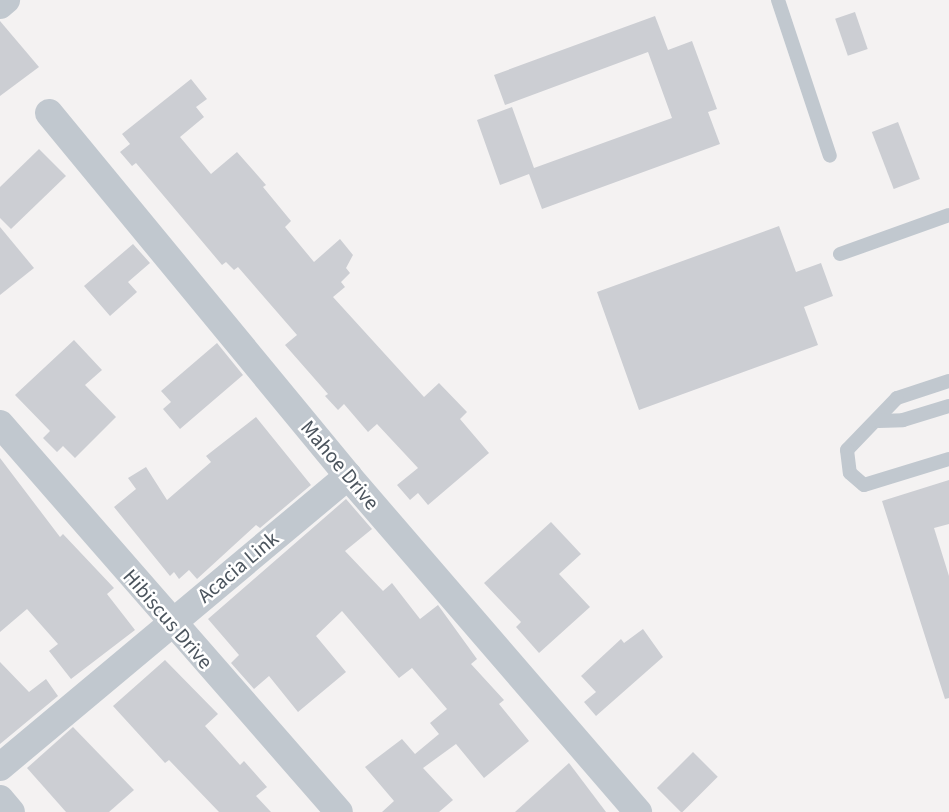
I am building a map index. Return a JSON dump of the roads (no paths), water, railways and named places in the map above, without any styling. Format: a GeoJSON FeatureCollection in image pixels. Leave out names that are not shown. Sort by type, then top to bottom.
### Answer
{"type":"FeatureCollection","features":[{"type":"Feature","properties":{"kind":"street"},"geometry":{"type":"LineString","coordinates":[[0,5],[6,0]]}},
{"type":"Feature","properties":{"kind":"street","name":"Mahoe Drive"},"geometry":{"type":"LineString","coordinates":[[49,113],[348,476],[638,812]]}},
{"type":"Feature","properties":{"kind":"street","name":"Hibiscus Drive"},"geometry":{"type":"LineString","coordinates":[[0,424],[171,623],[339,812]]}},
{"type":"Feature","properties":{"kind":"street","name":"Acacia Link"},"geometry":{"type":"LineString","coordinates":[[0,767],[348,476]]}},
{"type":"Feature","properties":{"kind":"street"},"geometry":{"type":"LineString","coordinates":[[0,799],[11,812]]}},
{"type":"Feature","properties":{"kind":"lane"},"geometry":{"type":"LineString","coordinates":[[778,0],[830,156]]}},
{"type":"Feature","properties":{"kind":"lane"},"geometry":{"type":"LineString","coordinates":[[840,254],[949,215]]}},
{"type":"Feature","properties":{"kind":"lane"},"geometry":{"type":"LineString","coordinates":[[879,421],[885,407],[897,398],[949,381]]}},
{"type":"Feature","properties":{"kind":"lane"},"geometry":{"type":"LineString","coordinates":[[949,406],[903,421],[879,421],[864,429],[848,450],[850,473],[857,481],[885,482],[949,459]]}}]}
